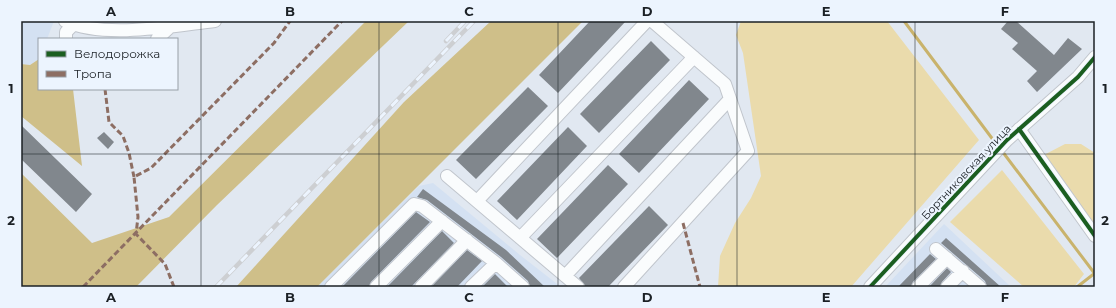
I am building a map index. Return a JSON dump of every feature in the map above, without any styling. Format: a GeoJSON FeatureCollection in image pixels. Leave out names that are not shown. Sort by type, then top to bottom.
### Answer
{"type":"FeatureCollection","features":[{"type":"Feature","properties":{"kind":"street"},"geometry":{"type":"LineString","coordinates":[[66,38],[69,23],[93,30],[171,26],[215,21]]}},
{"type":"Feature","properties":{"kind":"street"},"geometry":{"type":"LineString","coordinates":[[477,201],[647,21]]}},
{"type":"Feature","properties":{"kind":"street"},"geometry":{"type":"LineString","coordinates":[[624,287],[748,151],[725,84],[652,21]]}},
{"type":"Feature","properties":{"kind":"street"},"geometry":{"type":"LineString","coordinates":[[158,38],[171,26]]}},
{"type":"Feature","properties":{"kind":"street"},"geometry":{"type":"LineString","coordinates":[[520,238],[694,57]]}},
{"type":"Feature","properties":{"kind":"street","name":"Бортниковская улица"},"geometry":{"type":"LineString","coordinates":[[870,287],[1007,140],[1078,77],[1095,57]]}},
{"type":"Feature","properties":{"kind":"street"},"geometry":{"type":"LineString","coordinates":[[565,276],[730,99]]}},
{"type":"Feature","properties":{"kind":"street"},"geometry":{"type":"LineString","coordinates":[[1019,129],[1095,236]]}},
{"type":"Feature","properties":{"kind":"street"},"geometry":{"type":"LineString","coordinates":[[448,176],[578,287]]}},
{"type":"Feature","properties":{"kind":"street"},"geometry":{"type":"LineString","coordinates":[[331,287],[414,204],[422,206],[496,262],[518,285]]}},
{"type":"Feature","properties":{"kind":"street"},"geometry":{"type":"LineString","coordinates":[[376,287],[442,221]]}},
{"type":"Feature","properties":{"kind":"street"},"geometry":{"type":"LineString","coordinates":[[421,287],[467,240]]}},
{"type":"Feature","properties":{"kind":"street"},"geometry":{"type":"LineString","coordinates":[[936,249],[980,287]]}},
{"type":"Feature","properties":{"kind":"street"},"geometry":{"type":"LineString","coordinates":[[918,287],[947,258]]}},
{"type":"Feature","properties":{"kind":"street"},"geometry":{"type":"LineString","coordinates":[[471,287],[496,262]]}},
{"type":"Feature","properties":{"kind":"street"},"geometry":{"type":"LineString","coordinates":[[947,287],[963,271]]}},
{"type":"Feature","properties":{"kind":"shaded area"},"geometry":{"type":"Polygon","coordinates":[[[21,21],[54,21],[47,38],[38,38],[38,60],[30,65],[21,64],[21,21]]]}},
{"type":"Feature","properties":{"kind":"shaded area"},"geometry":{"type":"Polygon","coordinates":[[[366,21],[409,21],[217,205],[136,287],[21,287],[21,173],[92,243],[169,217],[366,21]]]}},
{"type":"Feature","properties":{"kind":"shaded area"},"geometry":{"type":"Polygon","coordinates":[[[491,21],[583,21],[317,287],[236,287],[404,102],[491,21]]]}},
{"type":"Feature","properties":{"kind":"shaded area"},"geometry":{"type":"Polygon","coordinates":[[[741,21],[887,21],[979,140],[851,287],[718,287],[720,256],[735,223],[751,198],[761,176],[743,53],[736,35],[741,21]]]}},
{"type":"Feature","properties":{"kind":"shaded area"},"geometry":{"type":"Polygon","coordinates":[[[38,60],[38,90],[73,90],[82,166],[21,116],[21,64],[30,65],[38,60]]]}},
{"type":"Feature","properties":{"kind":"shaded area"},"geometry":{"type":"Polygon","coordinates":[[[1065,144],[1081,144],[1095,153],[1095,226],[1042,156],[1065,144]]]}},
{"type":"Feature","properties":{"kind":"shaded area"},"geometry":{"type":"Polygon","coordinates":[[[1002,170],[1084,274],[1074,287],[1024,287],[950,222],[1002,170]]]}},
{"type":"Feature","properties":{"kind":"shaded area"},"geometry":{"type":"Polygon","coordinates":[[[433,183],[561,287],[317,287],[419,186],[433,183]]]}},
{"type":"Feature","properties":{"kind":"shaded area"},"geometry":{"type":"Polygon","coordinates":[[[944,224],[1011,287],[885,287],[944,224]]]}},
{"type":"Feature","properties":{"kind":"building"},"geometry":{"type":"Polygon","coordinates":[[[590,21],[626,21],[558,93],[539,75],[590,21]]]}},
{"type":"Feature","properties":{"kind":"building"},"geometry":{"type":"Polygon","coordinates":[[[1008,21],[1016,21],[1054,55],[1068,38],[1082,49],[1037,92],[1027,81],[1037,71],[1012,49],[1018,43],[1001,29],[1008,21]]]}},
{"type":"Feature","properties":{"kind":"building"},"geometry":{"type":"Polygon","coordinates":[[[651,41],[670,60],[599,133],[580,114],[651,41]]]}},
{"type":"Feature","properties":{"kind":"building"},"geometry":{"type":"Polygon","coordinates":[[[689,80],[709,99],[639,173],[619,154],[689,80]]]}},
{"type":"Feature","properties":{"kind":"building"},"geometry":{"type":"Polygon","coordinates":[[[528,87],[548,106],[476,179],[456,160],[528,87]]]}},
{"type":"Feature","properties":{"kind":"building"},"geometry":{"type":"Polygon","coordinates":[[[21,125],[92,194],[76,212],[21,159],[21,125]]]}},
{"type":"Feature","properties":{"kind":"building"},"geometry":{"type":"Polygon","coordinates":[[[568,127],[587,146],[517,220],[497,201],[568,127]]]}},
{"type":"Feature","properties":{"kind":"building"},"geometry":{"type":"Polygon","coordinates":[[[104,132],[114,142],[108,149],[97,138],[104,132]]]}},
{"type":"Feature","properties":{"kind":"building"},"geometry":{"type":"Polygon","coordinates":[[[608,165],[628,184],[557,258],[537,239],[608,165]]]}},
{"type":"Feature","properties":{"kind":"building"},"geometry":{"type":"Polygon","coordinates":[[[423,189],[506,250],[545,287],[530,287],[528,281],[501,257],[427,200],[417,197],[423,189]]]}},
{"type":"Feature","properties":{"kind":"building"},"geometry":{"type":"Polygon","coordinates":[[[649,206],[668,225],[608,287],[586,287],[579,278],[649,206]]]}},
{"type":"Feature","properties":{"kind":"building"},"geometry":{"type":"Polygon","coordinates":[[[416,212],[430,222],[371,282],[369,287],[342,287],[416,212]]]}},
{"type":"Feature","properties":{"kind":"building"},"geometry":{"type":"Polygon","coordinates":[[[442,231],[454,243],[411,287],[387,287],[442,231]]]}},
{"type":"Feature","properties":{"kind":"building"},"geometry":{"type":"Polygon","coordinates":[[[946,238],[1001,287],[987,287],[985,281],[941,243],[946,238]]]}},
{"type":"Feature","properties":{"kind":"building"},"geometry":{"type":"Polygon","coordinates":[[[467,250],[482,261],[457,287],[431,287],[467,250]]]}},
{"type":"Feature","properties":{"kind":"building"},"geometry":{"type":"Polygon","coordinates":[[[930,254],[936,259],[913,282],[911,287],[898,287],[930,254]]]}},
{"type":"Feature","properties":{"kind":"building"},"geometry":{"type":"Polygon","coordinates":[[[947,268],[951,272],[942,282],[940,287],[929,287],[947,268]]]}},
{"type":"Feature","properties":{"kind":"building"},"geometry":{"type":"Polygon","coordinates":[[[495,274],[508,287],[482,287],[495,274]]]}},
{"type":"Feature","properties":{"kind":"waterway"},"geometry":{"type":"LineString","coordinates":[[904,21],[997,145]]}},
{"type":"Feature","properties":{"kind":"waterway"},"geometry":{"type":"LineString","coordinates":[[1002,151],[1095,274]]}},
{"type":"Feature","properties":{"kind":"waterway"},"geometry":{"type":"LineString","coordinates":[[1077,287],[1095,273]]}},
{"type":"Feature","properties":{"kind":"railway"},"geometry":{"type":"LineString","coordinates":[[446,41],[465,21]]}},
{"type":"Feature","properties":{"kind":"railway"},"geometry":{"type":"LineString","coordinates":[[216,287],[474,21]]}},
{"type":"Feature","properties":{"kind":"marked path"},"geometry":{"type":"LineString","coordinates":[[174,287],[165,264],[136,234],[138,217],[134,177],[151,168],[274,43],[290,21]]}},
{"type":"Feature","properties":{"kind":"marked path"},"geometry":{"type":"LineString","coordinates":[[83,287],[342,21]]}},
{"type":"Feature","properties":{"kind":"marked path"},"geometry":{"type":"LineString","coordinates":[[105,90],[109,122],[123,136],[129,153],[134,177]]}},
{"type":"Feature","properties":{"kind":"marked path"},"geometry":{"type":"LineString","coordinates":[[683,223],[700,287]]}},
{"type":"Feature","properties":{"kind":"cycle path"},"geometry":{"type":"LineString","coordinates":[[870,287],[1007,140],[1078,77],[1095,57]]}},
{"type":"Feature","properties":{"kind":"cycle path"},"geometry":{"type":"LineString","coordinates":[[1019,129],[1095,236]]}}]}
